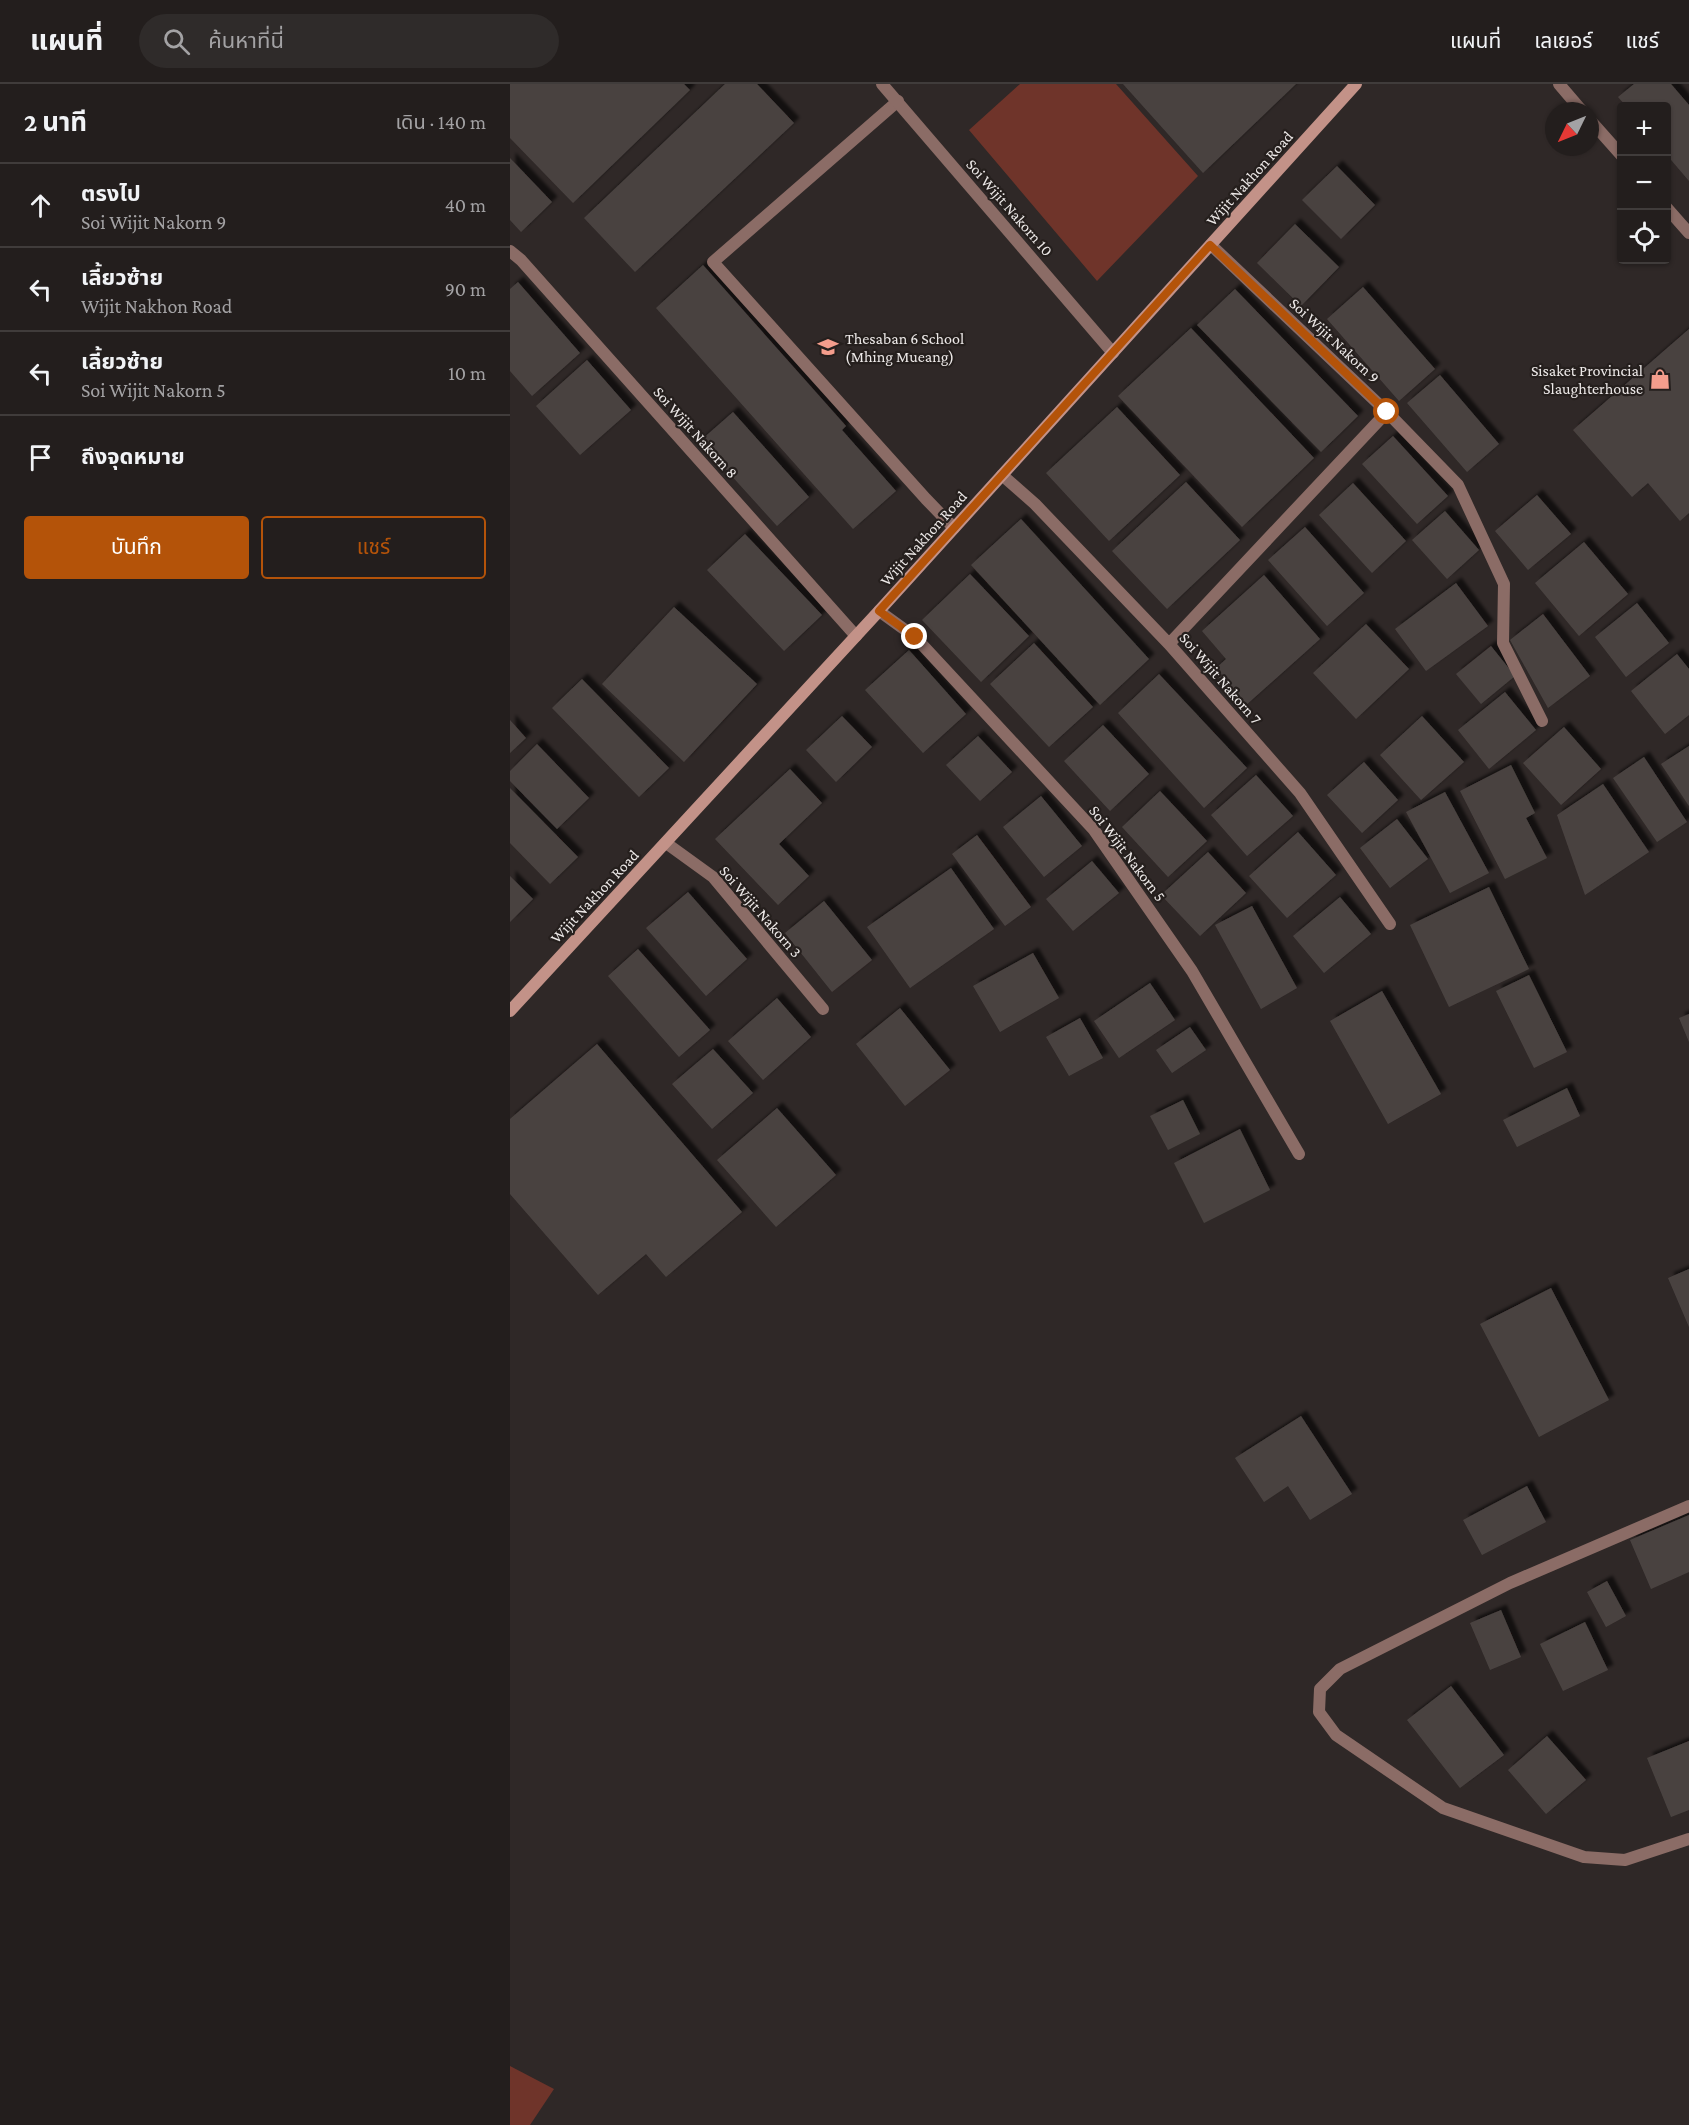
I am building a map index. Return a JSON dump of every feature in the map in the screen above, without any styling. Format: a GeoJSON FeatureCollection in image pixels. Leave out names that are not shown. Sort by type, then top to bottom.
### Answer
{"type":"FeatureCollection","features":[{"type":"Feature","properties":{"kind":"street","name":"Soi Wijit Nakorn 10"},"geometry":{"type":"LineString","coordinates":[[882,84],[1113,353]]}},
{"type":"Feature","properties":{"kind":"street","name":"Wijit Nakhon Road"},"geometry":{"type":"LineString","coordinates":[[510,1011],[879,611],[1356,84]]}},
{"type":"Feature","properties":{"kind":"street"},"geometry":{"type":"LineString","coordinates":[[1559,84],[1574,102]]}},
{"type":"Feature","properties":{"kind":"street"},"geometry":{"type":"LineString","coordinates":[[898,101],[713,262],[954,528]]}},
{"type":"Feature","properties":{"kind":"street"},"geometry":{"type":"LineString","coordinates":[[1599,130],[1617,150]]}},
{"type":"Feature","properties":{"kind":"street"},"geometry":{"type":"LineString","coordinates":[[1669,210],[1689,233]]}},
{"type":"Feature","properties":{"kind":"street","name":"Soi Wijit Nakorn 9"},"geometry":{"type":"LineString","coordinates":[[1210,245],[1387,412],[1458,485],[1504,584],[1503,643],[1542,721]]}},
{"type":"Feature","properties":{"kind":"street","name":"Soi Wijit Nakorn 8"},"geometry":{"type":"LineString","coordinates":[[510,251],[521,260],[856,636]]}},
{"type":"Feature","properties":{"kind":"street"},"geometry":{"type":"LineString","coordinates":[[1168,644],[1387,412]]}},
{"type":"Feature","properties":{"kind":"street","name":"Soi Wijit Nakorn 7"},"geometry":{"type":"LineString","coordinates":[[1002,475],[1035,504],[1168,644],[1300,793],[1390,924]]}},
{"type":"Feature","properties":{"kind":"street","name":"Soi Wijit Nakorn 5"},"geometry":{"type":"LineString","coordinates":[[879,611],[915,637],[1094,830],[1192,971],[1299,1154]]}},
{"type":"Feature","properties":{"kind":"street","name":"Soi Wijit Nakorn 3"},"geometry":{"type":"LineString","coordinates":[[666,843],[713,877],[823,1009]]}},
{"type":"Feature","properties":{"kind":"street"},"geometry":{"type":"LineString","coordinates":[[1689,1506],[1510,1583],[1340,1669],[1320,1689],[1319,1712],[1335,1735],[1443,1808],[1584,1857],[1624,1860],[1689,1839]]}},
{"type":"Feature","properties":{"kind":"shaded area"},"geometry":{"type":"Polygon","coordinates":[[[1020,84],[1116,84],[1198,176],[1097,281],[969,130],[1020,84]]]}},
{"type":"Feature","properties":{"kind":"shaded area"},"geometry":{"type":"Polygon","coordinates":[[[510,2066],[554,2089],[530,2125],[510,2125],[510,2066]]]}},
{"type":"Feature","properties":{"kind":"building"},"geometry":{"type":"Polygon","coordinates":[[[510,84],[684,84],[690,90],[573,203],[510,138],[510,84]]]}},
{"type":"Feature","properties":{"kind":"building"},"geometry":{"type":"Polygon","coordinates":[[[725,84],[757,84],[794,123],[635,272],[584,218],[725,84]]]}},
{"type":"Feature","properties":{"kind":"building"},"geometry":{"type":"Polygon","coordinates":[[[1123,84],[1296,84],[1203,173],[1123,84]]]}},
{"type":"Feature","properties":{"kind":"building"},"geometry":{"type":"Polygon","coordinates":[[[1634,84],[1671,84],[1689,105],[1689,181],[1671,160],[1671,102],[1622,102],[1618,97],[1634,84]]]}},
{"type":"Feature","properties":{"kind":"building"},"geometry":{"type":"Polygon","coordinates":[[[510,158],[552,202],[521,232],[510,220],[510,158]]]}},
{"type":"Feature","properties":{"kind":"building"},"geometry":{"type":"Polygon","coordinates":[[[1337,166],[1375,205],[1341,239],[1302,200],[1337,166]]]}},
{"type":"Feature","properties":{"kind":"building"},"geometry":{"type":"Polygon","coordinates":[[[1295,224],[1339,267],[1301,306],[1257,263],[1295,224]]]}},
{"type":"Feature","properties":{"kind":"building"},"geometry":{"type":"Polygon","coordinates":[[[703,265],[846,426],[842,430],[896,491],[853,529],[656,308],[703,265]]]}},
{"type":"Feature","properties":{"kind":"building"},"geometry":{"type":"Polygon","coordinates":[[[518,282],[580,353],[532,396],[510,371],[510,289],[518,282]]]}},
{"type":"Feature","properties":{"kind":"building"},"geometry":{"type":"Polygon","coordinates":[[[1363,287],[1435,369],[1399,401],[1327,319],[1363,287]]]}},
{"type":"Feature","properties":{"kind":"building"},"geometry":{"type":"Polygon","coordinates":[[[1235,289],[1358,416],[1321,452],[1197,325],[1235,289]]]}},
{"type":"Feature","properties":{"kind":"building"},"geometry":{"type":"Polygon","coordinates":[[[1191,328],[1314,458],[1242,527],[1118,396],[1191,328]]]}},
{"type":"Feature","properties":{"kind":"building","name":"Sisaket Provincial Slaughterhouse"},"geometry":{"type":"Polygon","coordinates":[[[1689,329],[1689,513],[1680,521],[1648,483],[1632,497],[1573,430],[1689,329]]]}},
{"type":"Feature","properties":{"kind":"building"},"geometry":{"type":"Polygon","coordinates":[[[587,360],[631,410],[580,455],[536,406],[587,360]]]}},
{"type":"Feature","properties":{"kind":"building"},"geometry":{"type":"Polygon","coordinates":[[[1440,375],[1499,444],[1467,472],[1407,403],[1440,375]]]}},
{"type":"Feature","properties":{"kind":"building"},"geometry":{"type":"Polygon","coordinates":[[[1117,407],[1180,475],[1109,541],[1046,473],[1117,407]]]}},
{"type":"Feature","properties":{"kind":"building"},"geometry":{"type":"Polygon","coordinates":[[[733,412],[809,497],[777,526],[700,441],[733,412]]]}},
{"type":"Feature","properties":{"kind":"building"},"geometry":{"type":"Polygon","coordinates":[[[1393,436],[1448,496],[1417,524],[1362,464],[1393,436]]]}},
{"type":"Feature","properties":{"kind":"building"},"geometry":{"type":"Polygon","coordinates":[[[1186,482],[1240,540],[1167,609],[1112,551],[1186,482]]]}},
{"type":"Feature","properties":{"kind":"building"},"geometry":{"type":"Polygon","coordinates":[[[1353,483],[1406,541],[1372,573],[1319,515],[1353,483]]]}},
{"type":"Feature","properties":{"kind":"building"},"geometry":{"type":"Polygon","coordinates":[[[1537,495],[1571,534],[1528,570],[1495,531],[1537,495]]]}},
{"type":"Feature","properties":{"kind":"building"},"geometry":{"type":"Polygon","coordinates":[[[1445,511],[1479,550],[1447,579],[1412,540],[1445,511]]]}},
{"type":"Feature","properties":{"kind":"building"},"geometry":{"type":"Polygon","coordinates":[[[1021,519],[1149,659],[1100,705],[971,565],[1021,519]]]}},
{"type":"Feature","properties":{"kind":"building"},"geometry":{"type":"Polygon","coordinates":[[[1305,527],[1364,593],[1327,626],[1268,560],[1305,527]]]}},
{"type":"Feature","properties":{"kind":"building"},"geometry":{"type":"Polygon","coordinates":[[[745,534],[822,615],[784,651],[707,570],[745,534]]]}},
{"type":"Feature","properties":{"kind":"building"},"geometry":{"type":"Polygon","coordinates":[[[1584,542],[1628,594],[1579,636],[1535,583],[1584,542]]]}},
{"type":"Feature","properties":{"kind":"building"},"geometry":{"type":"Polygon","coordinates":[[[970,574],[1029,636],[981,682],[922,620],[970,574]]]}},
{"type":"Feature","properties":{"kind":"building"},"geometry":{"type":"Polygon","coordinates":[[[1264,575],[1320,639],[1245,706],[1213,671],[1226,659],[1202,631],[1264,575]]]}},
{"type":"Feature","properties":{"kind":"building"},"geometry":{"type":"Polygon","coordinates":[[[1456,583],[1488,626],[1426,671],[1395,629],[1456,583]]]}},
{"type":"Feature","properties":{"kind":"building"},"geometry":{"type":"Polygon","coordinates":[[[1637,603],[1669,643],[1626,677],[1595,637],[1637,603]]]}},
{"type":"Feature","properties":{"kind":"building"},"geometry":{"type":"Polygon","coordinates":[[[674,607],[757,684],[684,762],[602,684],[674,607]]]}},
{"type":"Feature","properties":{"kind":"building"},"geometry":{"type":"Polygon","coordinates":[[[1543,614],[1590,676],[1548,708],[1510,640],[1543,614]]]}},
{"type":"Feature","properties":{"kind":"building"},"geometry":{"type":"Polygon","coordinates":[[[1366,624],[1409,669],[1356,719],[1313,673],[1366,624]]]}},
{"type":"Feature","properties":{"kind":"building"},"geometry":{"type":"Polygon","coordinates":[[[1034,643],[1093,707],[1049,747],[990,684],[1034,643]]]}},
{"type":"Feature","properties":{"kind":"building"},"geometry":{"type":"Polygon","coordinates":[[[1491,646],[1515,676],[1481,704],[1456,674],[1491,646]]]}},
{"type":"Feature","properties":{"kind":"building"},"geometry":{"type":"Polygon","coordinates":[[[909,650],[966,714],[923,753],[865,690],[909,650]]]}},
{"type":"Feature","properties":{"kind":"building"},"geometry":{"type":"Polygon","coordinates":[[[1677,654],[1689,669],[1689,715],[1665,734],[1631,691],[1677,654]]]}},
{"type":"Feature","properties":{"kind":"building"},"geometry":{"type":"Polygon","coordinates":[[[1159,674],[1247,768],[1204,808],[1118,713],[1159,674]]]}},
{"type":"Feature","properties":{"kind":"building"},"geometry":{"type":"Polygon","coordinates":[[[582,679],[669,768],[639,797],[552,708],[582,679]]]}},
{"type":"Feature","properties":{"kind":"building"},"geometry":{"type":"Polygon","coordinates":[[[1505,692],[1536,730],[1489,769],[1458,730],[1505,692]]]}},
{"type":"Feature","properties":{"kind":"building"},"geometry":{"type":"Polygon","coordinates":[[[842,716],[872,747],[836,782],[806,750],[842,716]]]}},
{"type":"Feature","properties":{"kind":"building"},"geometry":{"type":"Polygon","coordinates":[[[1422,716],[1464,762],[1421,800],[1380,755],[1422,716]]]}},
{"type":"Feature","properties":{"kind":"building"},"geometry":{"type":"Polygon","coordinates":[[[510,720],[526,738],[510,753],[510,720]]]}},
{"type":"Feature","properties":{"kind":"building"},"geometry":{"type":"Polygon","coordinates":[[[1103,725],[1149,774],[1110,811],[1064,761],[1103,725]]]}},
{"type":"Feature","properties":{"kind":"building"},"geometry":{"type":"Polygon","coordinates":[[[1564,727],[1601,769],[1561,805],[1523,763],[1564,727]]]}},
{"type":"Feature","properties":{"kind":"building"},"geometry":{"type":"Polygon","coordinates":[[[978,736],[1012,772],[980,801],[946,765],[978,736]]]}},
{"type":"Feature","properties":{"kind":"building"},"geometry":{"type":"Polygon","coordinates":[[[537,744],[589,798],[557,829],[510,781],[510,771],[537,744]]]}},
{"type":"Feature","properties":{"kind":"building"},"geometry":{"type":"Polygon","coordinates":[[[1689,746],[1689,806],[1661,764],[1689,746]]]}},
{"type":"Feature","properties":{"kind":"building"},"geometry":{"type":"Polygon","coordinates":[[[1644,757],[1687,822],[1657,842],[1613,778],[1644,757]]]}},
{"type":"Feature","properties":{"kind":"building"},"geometry":{"type":"Polygon","coordinates":[[[1364,762],[1398,800],[1362,833],[1327,795],[1364,762]]]}},
{"type":"Feature","properties":{"kind":"building"},"geometry":{"type":"Polygon","coordinates":[[[1511,765],[1535,813],[1526,818],[1547,858],[1505,879],[1460,791],[1511,765]]]}},
{"type":"Feature","properties":{"kind":"building"},"geometry":{"type":"Polygon","coordinates":[[[790,769],[822,803],[779,844],[809,876],[778,905],[715,839],[790,769]]]}},
{"type":"Feature","properties":{"kind":"building"},"geometry":{"type":"Polygon","coordinates":[[[1256,775],[1293,816],[1247,856],[1211,815],[1256,775]]]}},
{"type":"Feature","properties":{"kind":"building"},"geometry":{"type":"Polygon","coordinates":[[[1603,784],[1649,852],[1585,895],[1557,815],[1603,784]]]}},
{"type":"Feature","properties":{"kind":"building"},"geometry":{"type":"Polygon","coordinates":[[[510,788],[578,857],[550,884],[510,843],[510,788]]]}},
{"type":"Feature","properties":{"kind":"building"},"geometry":{"type":"Polygon","coordinates":[[[1160,791],[1207,841],[1168,877],[1122,827],[1160,791]]]}},
{"type":"Feature","properties":{"kind":"building"},"geometry":{"type":"Polygon","coordinates":[[[1445,792],[1489,873],[1450,893],[1406,812],[1445,792]]]}},
{"type":"Feature","properties":{"kind":"building"},"geometry":{"type":"Polygon","coordinates":[[[1041,796],[1082,846],[1044,877],[1003,827],[1041,796]]]}},
{"type":"Feature","properties":{"kind":"building"},"geometry":{"type":"Polygon","coordinates":[[[1397,819],[1428,859],[1390,888],[1360,848],[1397,819]]]}},
{"type":"Feature","properties":{"kind":"building"},"geometry":{"type":"Polygon","coordinates":[[[1298,832],[1336,875],[1287,918],[1249,876],[1298,832]]]}},
{"type":"Feature","properties":{"kind":"building"},"geometry":{"type":"Polygon","coordinates":[[[977,835],[1031,907],[1005,926],[952,854],[977,835]]]}},
{"type":"Feature","properties":{"kind":"building"},"geometry":{"type":"Polygon","coordinates":[[[1208,852],[1246,893],[1200,936],[1161,895],[1208,852]]]}},
{"type":"Feature","properties":{"kind":"building"},"geometry":{"type":"Polygon","coordinates":[[[1092,861],[1119,893],[1073,931],[1046,899],[1092,861]]]}},
{"type":"Feature","properties":{"kind":"building"},"geometry":{"type":"Polygon","coordinates":[[[951,868],[994,929],[910,988],[867,927],[951,868]]]}},
{"type":"Feature","properties":{"kind":"building"},"geometry":{"type":"Polygon","coordinates":[[[510,876],[533,899],[510,922],[510,876]]]}},
{"type":"Feature","properties":{"kind":"building"},"geometry":{"type":"Polygon","coordinates":[[[1489,887],[1529,969],[1449,1007],[1410,925],[1489,887]]]}},
{"type":"Feature","properties":{"kind":"building"},"geometry":{"type":"Polygon","coordinates":[[[688,892],[747,959],[706,996],[646,928],[688,892]]]}},
{"type":"Feature","properties":{"kind":"building"},"geometry":{"type":"Polygon","coordinates":[[[1340,897],[1371,934],[1324,973],[1293,936],[1340,897]]]}},
{"type":"Feature","properties":{"kind":"building"},"geometry":{"type":"Polygon","coordinates":[[[824,901],[872,960],[832,992],[785,933],[824,901]]]}},
{"type":"Feature","properties":{"kind":"building"},"geometry":{"type":"Polygon","coordinates":[[[1252,906],[1297,988],[1261,1009],[1215,925],[1252,906]]]}},
{"type":"Feature","properties":{"kind":"building"},"geometry":{"type":"Polygon","coordinates":[[[638,949],[710,1030],[679,1057],[608,976],[638,949]]]}},
{"type":"Feature","properties":{"kind":"building"},"geometry":{"type":"Polygon","coordinates":[[[1033,953],[1059,998],[1000,1032],[973,986],[1033,953]]]}},
{"type":"Feature","properties":{"kind":"building"},"geometry":{"type":"Polygon","coordinates":[[[1529,975],[1567,1052],[1534,1068],[1496,991],[1529,975]]]}},
{"type":"Feature","properties":{"kind":"building"},"geometry":{"type":"Polygon","coordinates":[[[1150,983],[1175,1020],[1119,1058],[1094,1021],[1150,983]]]}},
{"type":"Feature","properties":{"kind":"building"},"geometry":{"type":"Polygon","coordinates":[[[1382,991],[1441,1094],[1388,1124],[1330,1021],[1382,991]]]}},
{"type":"Feature","properties":{"kind":"building"},"geometry":{"type":"Polygon","coordinates":[[[777,998],[811,1037],[763,1080],[728,1041],[777,998]]]}},
{"type":"Feature","properties":{"kind":"building"},"geometry":{"type":"Polygon","coordinates":[[[900,1008],[950,1070],[905,1106],[856,1044],[900,1008]]]}},
{"type":"Feature","properties":{"kind":"building"},"geometry":{"type":"Polygon","coordinates":[[[1689,1014],[1689,1042],[1679,1018],[1689,1014]]]}},
{"type":"Feature","properties":{"kind":"building"},"geometry":{"type":"Polygon","coordinates":[[[1080,1018],[1103,1058],[1069,1076],[1046,1037],[1080,1018]]]}},
{"type":"Feature","properties":{"kind":"building"},"geometry":{"type":"Polygon","coordinates":[[[1190,1027],[1206,1050],[1172,1073],[1156,1050],[1190,1027]]]}},
{"type":"Feature","properties":{"kind":"building"},"geometry":{"type":"Polygon","coordinates":[[[597,1044],[742,1212],[666,1277],[646,1254],[598,1295],[510,1194],[510,1119],[597,1044]]]}},
{"type":"Feature","properties":{"kind":"building"},"geometry":{"type":"Polygon","coordinates":[[[713,1049],[753,1093],[712,1129],[672,1084],[713,1049]]]}},
{"type":"Feature","properties":{"kind":"building"},"geometry":{"type":"Polygon","coordinates":[[[1567,1088],[1580,1116],[1517,1147],[1503,1120],[1567,1088]]]}},
{"type":"Feature","properties":{"kind":"building"},"geometry":{"type":"Polygon","coordinates":[[[1183,1100],[1200,1134],[1168,1150],[1150,1116],[1183,1100]]]}},
{"type":"Feature","properties":{"kind":"building"},"geometry":{"type":"Polygon","coordinates":[[[777,1108],[836,1175],[776,1227],[717,1160],[777,1108]]]}},
{"type":"Feature","properties":{"kind":"building"},"geometry":{"type":"Polygon","coordinates":[[[1240,1129],[1270,1190],[1204,1223],[1174,1163],[1240,1129]]]}},
{"type":"Feature","properties":{"kind":"building"},"geometry":{"type":"Polygon","coordinates":[[[1689,1269],[1689,1327],[1668,1278],[1689,1269]]]}},
{"type":"Feature","properties":{"kind":"building"},"geometry":{"type":"Polygon","coordinates":[[[1551,1288],[1609,1400],[1539,1437],[1480,1324],[1551,1288]]]}},
{"type":"Feature","properties":{"kind":"building"},"geometry":{"type":"Polygon","coordinates":[[[1301,1416],[1352,1494],[1310,1520],[1288,1486],[1264,1502],[1235,1458],[1301,1416]]]}},
{"type":"Feature","properties":{"kind":"building"},"geometry":{"type":"Polygon","coordinates":[[[1527,1486],[1546,1522],[1482,1555],[1463,1520],[1527,1486]]]}},
{"type":"Feature","properties":{"kind":"building"},"geometry":{"type":"Polygon","coordinates":[[[1689,1515],[1689,1572],[1651,1589],[1630,1540],[1689,1515]]]}},
{"type":"Feature","properties":{"kind":"building"},"geometry":{"type":"Polygon","coordinates":[[[1607,1581],[1626,1616],[1606,1627],[1587,1592],[1607,1581]]]}},
{"type":"Feature","properties":{"kind":"building"},"geometry":{"type":"Polygon","coordinates":[[[1501,1610],[1521,1657],[1490,1670],[1470,1623],[1501,1610]]]}},
{"type":"Feature","properties":{"kind":"building"},"geometry":{"type":"Polygon","coordinates":[[[1585,1622],[1608,1670],[1563,1691],[1540,1644],[1585,1622]]]}},
{"type":"Feature","properties":{"kind":"building"},"geometry":{"type":"Polygon","coordinates":[[[1451,1686],[1504,1755],[1460,1788],[1407,1720],[1451,1686]]]}},
{"type":"Feature","properties":{"kind":"building"},"geometry":{"type":"Polygon","coordinates":[[[1547,1736],[1586,1780],[1546,1814],[1508,1770],[1547,1736]]]}},
{"type":"Feature","properties":{"kind":"building"},"geometry":{"type":"Polygon","coordinates":[[[1689,1741],[1689,1810],[1671,1817],[1647,1758],[1689,1741]]]}},
{"type":"Feature","properties":{"kind":"place","name":"Thesaban 6 School (Mhing Mueang)"},"geometry":{"type":"Point","coordinates":[828,347]}},
{"type":"Feature","properties":{"kind":"place","name":"Sisaket Provincial Slaughterhouse"},"geometry":{"type":"Point","coordinates":[1660,379]}},
{"type":"Feature","properties":{"kind":"route"},"geometry":{"type":"LineString","coordinates":[[915,637],[879,611],[1210,245],[1387,412]]}}]}
